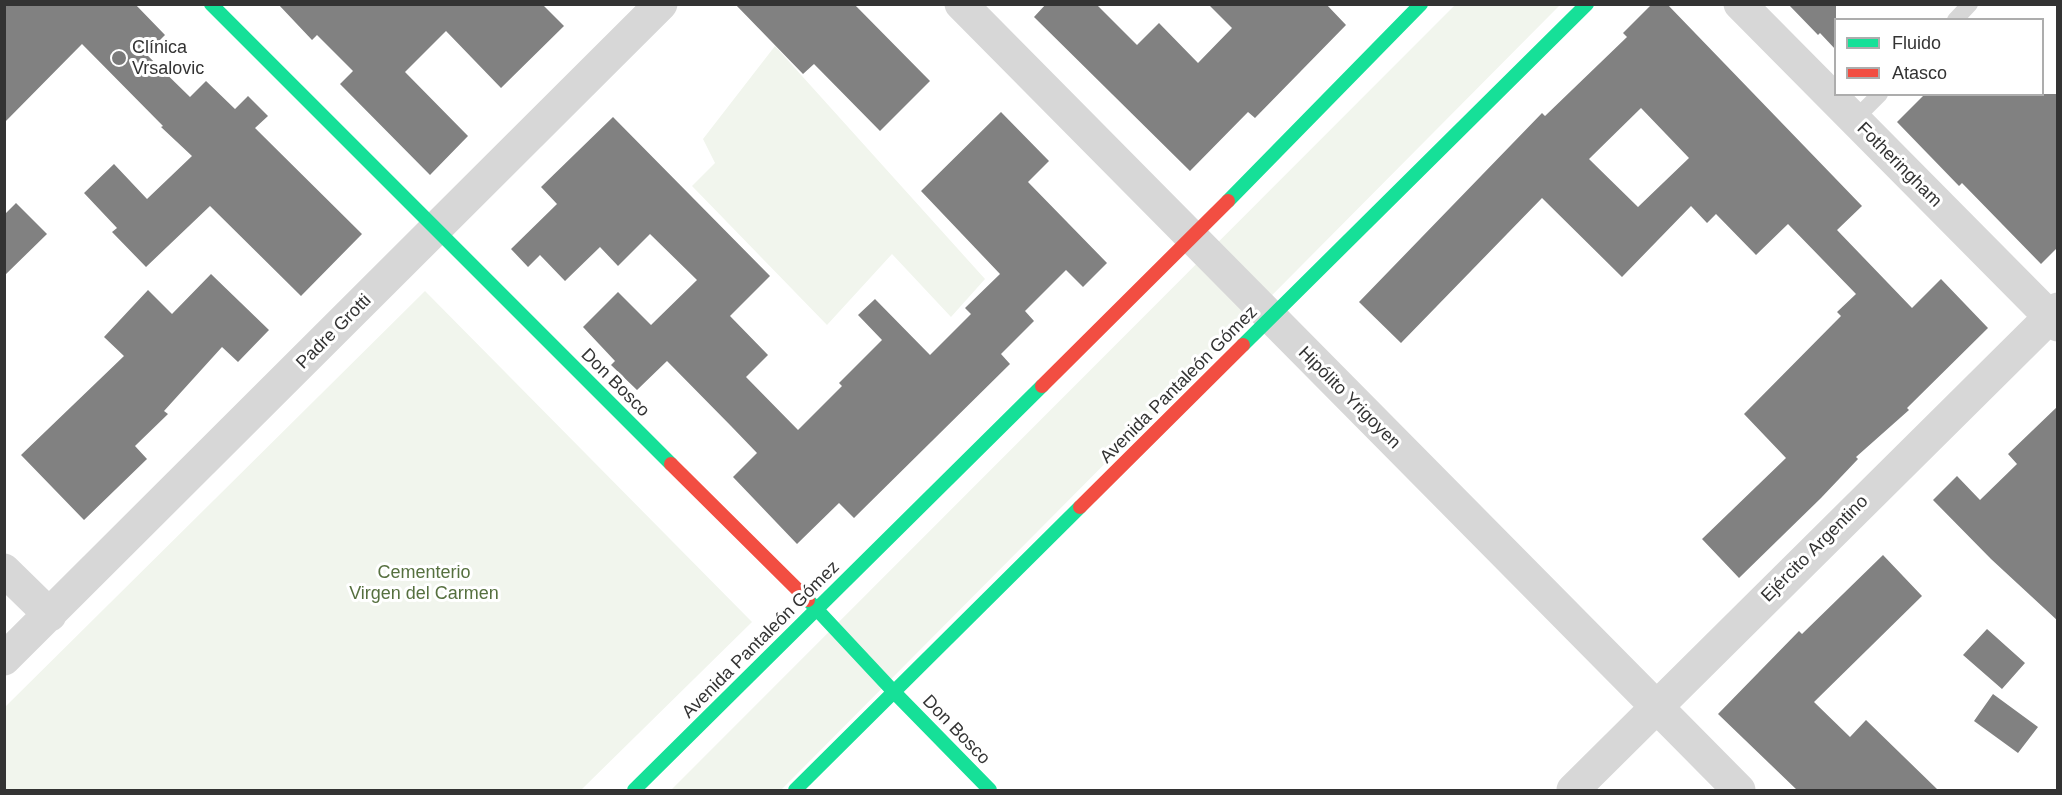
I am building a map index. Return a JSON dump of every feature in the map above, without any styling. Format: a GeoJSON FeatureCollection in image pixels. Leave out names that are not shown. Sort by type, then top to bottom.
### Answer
{"type":"FeatureCollection","features":[{"type":"Feature","properties":{"kind":"main road","name":"Don Bosco"},"geometry":{"type":"LineString","coordinates":[[211,4],[818,610],[990,790]]}},
{"type":"Feature","properties":{"kind":"main road","name":"Avenida Pantaleón Gómez"},"geometry":{"type":"LineString","coordinates":[[634,790],[1191,238],[1421,4]]}},
{"type":"Feature","properties":{"kind":"main road","name":"Avenida Pantaleón Gómez"},"geometry":{"type":"LineString","coordinates":[[795,790],[1587,4]]}},
{"type":"Feature","properties":{"kind":"street","name":"Padre Grotti"},"geometry":{"type":"LineString","coordinates":[[4,659],[661,4]]}},
{"type":"Feature","properties":{"kind":"street","name":"Hipólito Yrigoyen"},"geometry":{"type":"LineString","coordinates":[[961,4],[1270,320],[1739,790]]}},
{"type":"Feature","properties":{"kind":"street","name":"Fotheringham"},"geometry":{"type":"LineString","coordinates":[[1740,4],[1854,120],[2055,317]]}},
{"type":"Feature","properties":{"kind":"street","name":"Ejército Argentino"},"geometry":{"type":"LineString","coordinates":[[1573,790],[2055,317]]}},
{"type":"Feature","properties":{"kind":"street"},"geometry":{"type":"LineString","coordinates":[[4,570],[50,615]]}},
{"type":"Feature","properties":{"kind":"lane"},"geometry":{"type":"LineString","coordinates":[[1957,18],[1970,4]]}},
{"type":"Feature","properties":{"kind":"lane"},"geometry":{"type":"LineString","coordinates":[[1854,120],[1878,96]]}},
{"type":"Feature","properties":{"kind":"green space"},"geometry":{"type":"Polygon","coordinates":[[[1455,5],[1560,5],[781,790],[671,790],[1455,5]]]}},
{"type":"Feature","properties":{"kind":"green space"},"geometry":{"type":"Polygon","coordinates":[[[775,46],[985,279],[951,317],[892,254],[827,325],[692,186],[715,163],[703,139],[775,46]]]}},
{"type":"Feature","properties":{"kind":"green space","name":"Cementerio Virgen del Carmen"},"geometry":{"type":"Polygon","coordinates":[[[425,291],[752,622],[581,790],[5,790],[5,707],[425,291]]]}},
{"type":"Feature","properties":{"kind":"building"},"geometry":{"type":"Polygon","coordinates":[[[4,4],[135,4],[165,35],[146,54],[190,97],[206,81],[235,109],[248,96],[268,116],[255,128],[362,234],[301,296],[210,206],[146,267],[112,232],[117,228],[84,193],[114,164],[147,199],[192,156],[82,44],[4,123],[4,4]]]}},
{"type":"Feature","properties":{"kind":"building"},"geometry":{"type":"Polygon","coordinates":[[[278,4],[542,4],[564,26],[501,88],[446,31],[405,72],[468,136],[430,175],[340,84],[353,71],[317,35],[312,40],[278,4]]]}},
{"type":"Feature","properties":{"kind":"building"},"geometry":{"type":"Polygon","coordinates":[[[735,4],[854,4],[930,81],[880,131],[814,64],[803,74],[735,4]]]}},
{"type":"Feature","properties":{"kind":"building"},"geometry":{"type":"Polygon","coordinates":[[[1046,4],[1096,4],[1137,45],[1159,23],[1198,63],[1232,28],[1208,4],[1326,4],[1346,25],[1255,118],[1248,112],[1190,171],[1034,17],[1046,4]]]}},
{"type":"Feature","properties":{"kind":"building"},"geometry":{"type":"Polygon","coordinates":[[[1652,4],[1667,4],[1862,206],[1837,230],[1912,308],[1941,279],[1988,328],[1907,408],[1909,410],[1856,457],[1858,459],[1821,498],[1739,578],[1702,539],[1786,458],[1744,414],[1841,316],[1837,312],[1856,294],[1788,224],[1756,255],[1716,214],[1707,223],[1691,206],[1622,277],[1542,198],[1401,343],[1359,302],[1542,113],[1545,116],[1627,37],[1623,33],[1652,4]],[[1641,108],[1589,159],[1638,207],[1689,158],[1641,108]]]}},
{"type":"Feature","properties":{"kind":"building"},"geometry":{"type":"Polygon","coordinates":[[[1788,4],[1836,4],[1834,48],[1820,33],[1818,35],[1788,4]]]}},
{"type":"Feature","properties":{"kind":"building"},"geometry":{"type":"Polygon","coordinates":[[[2058,94],[2058,247],[2041,264],[1962,183],[1959,186],[1897,122],[1923,96],[2058,94]]]}},
{"type":"Feature","properties":{"kind":"building"},"geometry":{"type":"Polygon","coordinates":[[[1001,112],[1049,161],[1028,182],[1107,263],[1083,287],[1066,270],[1025,311],[1034,321],[1001,354],[1010,364],[854,518],[839,503],[797,544],[733,477],[757,453],[667,361],[637,390],[611,365],[615,361],[583,327],[618,292],[651,325],[697,280],[650,234],[618,266],[600,247],[565,281],[540,255],[528,267],[511,249],[557,204],[541,187],[613,117],[770,276],[730,316],[768,355],[746,377],[798,430],[842,386],[839,383],[882,340],[858,315],[875,299],[930,355],[971,314],[965,308],[1000,274],[921,191],[1001,112]]]}},
{"type":"Feature","properties":{"kind":"building"},"geometry":{"type":"Polygon","coordinates":[[[16,203],[47,234],[4,276],[4,215],[16,203]]]}},
{"type":"Feature","properties":{"kind":"building"},"geometry":{"type":"Polygon","coordinates":[[[211,274],[269,330],[238,362],[222,347],[164,411],[168,414],[135,446],[147,459],[84,520],[21,455],[124,356],[104,337],[148,290],[172,314],[211,274]]]}},
{"type":"Feature","properties":{"kind":"building"},"geometry":{"type":"Polygon","coordinates":[[[2058,406],[2058,621],[1991,559],[1933,500],[1957,476],[1980,500],[2017,464],[2008,454],[2058,406]]]}},
{"type":"Feature","properties":{"kind":"building"},"geometry":{"type":"Polygon","coordinates":[[[1883,555],[1922,596],[1814,702],[1850,737],[1866,720],[1938,790],[1797,790],[1718,714],[1799,631],[1802,634],[1883,555]]]}},
{"type":"Feature","properties":{"kind":"building"},"geometry":{"type":"Polygon","coordinates":[[[1987,629],[2025,663],[2002,689],[1963,655],[1987,629]]]}},
{"type":"Feature","properties":{"kind":"building"},"geometry":{"type":"Polygon","coordinates":[[[1993,694],[2038,727],[2018,753],[1974,721],[1993,694]]]}},
{"type":"Feature","properties":{"kind":"traffic: fast"},"geometry":{"type":"LineString","coordinates":[[211,4],[671,464]]}},
{"type":"Feature","properties":{"kind":"traffic: fast"},"geometry":{"type":"LineString","coordinates":[[1228,201],[1421,4]]}},
{"type":"Feature","properties":{"kind":"traffic: fast"},"geometry":{"type":"LineString","coordinates":[[1243,345],[1587,4]]}},
{"type":"Feature","properties":{"kind":"traffic: fast"},"geometry":{"type":"LineString","coordinates":[[634,790],[1042,386]]}},
{"type":"Feature","properties":{"kind":"traffic: fast"},"geometry":{"type":"LineString","coordinates":[[795,790],[1080,507]]}},
{"type":"Feature","properties":{"kind":"traffic: fast"},"geometry":{"type":"LineString","coordinates":[[808,600],[990,790]]}},
{"type":"Feature","properties":{"kind":"traffic: jam"},"geometry":{"type":"LineString","coordinates":[[1042,386],[1228,201]]}},
{"type":"Feature","properties":{"kind":"traffic: jam"},"geometry":{"type":"LineString","coordinates":[[1080,507],[1243,345]]}},
{"type":"Feature","properties":{"kind":"traffic: jam"},"geometry":{"type":"LineString","coordinates":[[671,464],[808,600]]}},
{"type":"Feature","properties":{"kind":"place","name":"Clínica Vrsalovic"},"geometry":{"type":"Point","coordinates":[119,58]}}]}
